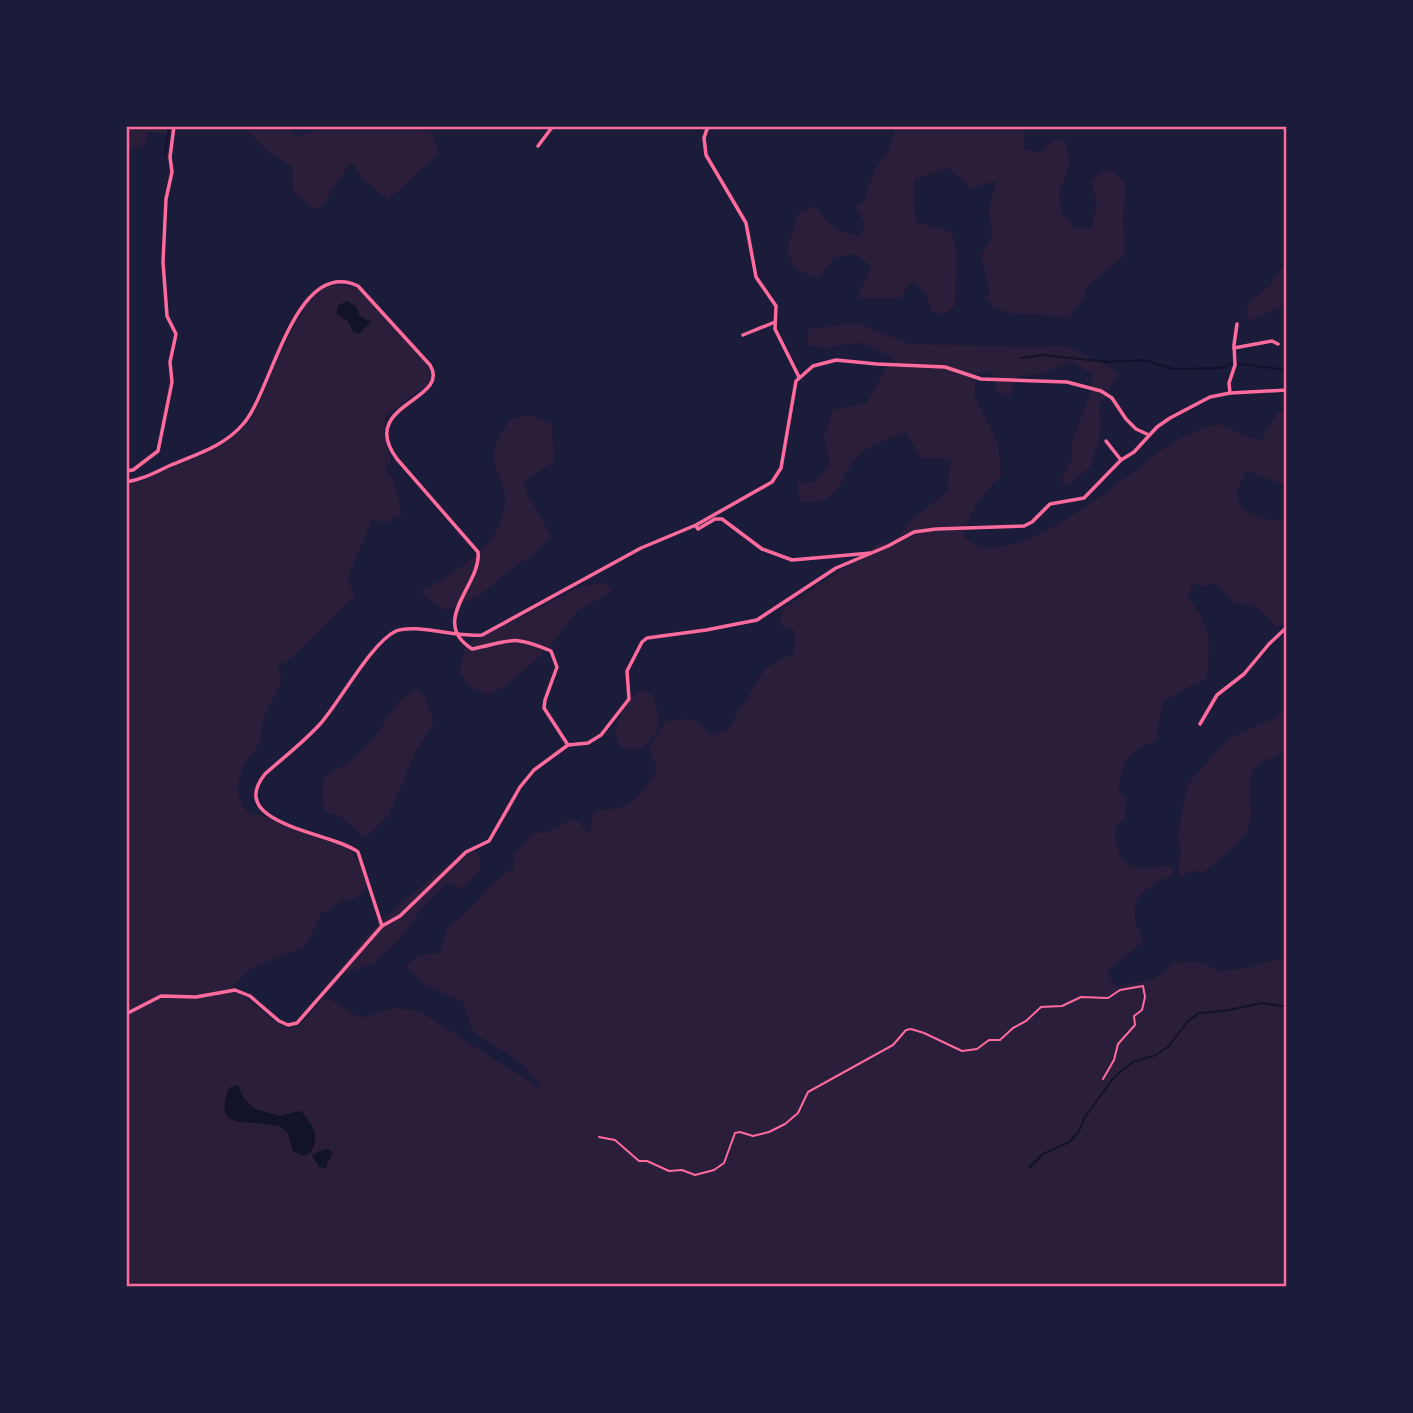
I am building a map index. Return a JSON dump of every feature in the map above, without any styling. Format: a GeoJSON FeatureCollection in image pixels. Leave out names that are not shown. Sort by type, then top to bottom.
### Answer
{"type":"FeatureCollection","features":[{"type":"Feature","properties":{"kind":"street"},"geometry":{"type":"LineString","coordinates":[[126,471],[133,470],[158,451],[172,382],[170,362],[176,334],[167,316],[163,262],[174,126]]}},
{"type":"Feature","properties":{"kind":"street"},"geometry":{"type":"LineString","coordinates":[[538,146],[553,126]]}},
{"type":"Feature","properties":{"kind":"street"},"geometry":{"type":"LineString","coordinates":[[708,126],[704,138],[706,155],[746,223],[754,273],[775,306],[778,335],[799,376]]}},
{"type":"Feature","properties":{"kind":"street"},"geometry":{"type":"LineString","coordinates":[[126,482],[139,480],[206,451],[231,436],[253,411],[283,342],[316,289],[332,282],[355,284],[433,368],[434,379],[430,387],[390,419],[388,441],[397,459],[478,552],[478,566],[466,588],[454,621],[459,635],[472,649],[496,642],[522,640],[551,651],[557,667],[544,708],[568,745]]}},
{"type":"Feature","properties":{"kind":"street"},"geometry":{"type":"LineString","coordinates":[[743,335],[775,322]]}},
{"type":"Feature","properties":{"kind":"street"},"geometry":{"type":"LineString","coordinates":[[1230,393],[1229,379],[1235,365],[1237,324]]}},
{"type":"Feature","properties":{"kind":"street"},"geometry":{"type":"LineString","coordinates":[[1234,348],[1272,341],[1278,344]]}},
{"type":"Feature","properties":{"kind":"street"},"geometry":{"type":"LineString","coordinates":[[382,926],[358,852],[343,843],[269,817],[258,806],[255,795],[257,784],[265,774],[323,722],[386,638],[397,630],[482,635],[641,548],[695,525],[776,478],[781,468],[793,389],[799,376],[818,364],[836,360],[945,366],[981,379],[1067,382],[1101,391],[1112,398],[1136,429],[1149,435]]}},
{"type":"Feature","properties":{"kind":"street"},"geometry":{"type":"LineString","coordinates":[[126,1014],[161,996],[197,997],[235,990],[250,996],[279,1021],[288,1025],[297,1023],[382,926],[400,916],[466,852],[489,841],[530,774],[568,745],[587,743],[601,735],[629,699],[627,671],[642,642],[647,638],[757,620],[836,568],[914,532],[1024,526],[1032,522],[1050,504],[1084,498],[1121,460],[1134,452],[1170,418],[1210,397],[1230,393],[1287,390]]}},
{"type":"Feature","properties":{"kind":"street"},"geometry":{"type":"LineString","coordinates":[[1106,441],[1121,460]]}},
{"type":"Feature","properties":{"kind":"street"},"geometry":{"type":"LineString","coordinates":[[695,525],[698,529],[715,519],[722,519],[762,549],[792,560],[873,553]]}},
{"type":"Feature","properties":{"kind":"street"},"geometry":{"type":"LineString","coordinates":[[1200,724],[1217,695],[1244,674],[1287,627]]}},
{"type":"Feature","properties":{"kind":"path"},"geometry":{"type":"LineString","coordinates":[[599,1138],[615,1140],[639,1161],[647,1161],[669,1171],[682,1170],[695,1175],[704,1174],[724,1163],[735,1133],[753,1136],[785,1124],[798,1113],[808,1092],[817,1085],[893,1045],[906,1030],[924,1033],[962,1051],[977,1049],[989,1040],[1000,1040],[1041,1007],[1062,1006],[1081,997],[1108,998],[1120,990],[1143,986],[1145,997],[1142,1010],[1135,1016],[1132,1030],[1118,1044],[1114,1060],[1103,1079]]}},
{"type":"Feature","properties":{"kind":"shaded area"},"geometry":{"type":"Polygon","coordinates":[[[126,126],[167,126],[167,134],[148,132],[146,143],[126,152],[126,126]]]}},
{"type":"Feature","properties":{"kind":"shaded area"},"geometry":{"type":"Polygon","coordinates":[[[243,126],[287,126],[294,137],[312,132],[316,126],[417,126],[432,132],[439,153],[388,200],[361,177],[353,163],[347,167],[322,206],[314,209],[293,192],[292,167],[268,152],[243,126]]]}},
{"type":"Feature","properties":{"kind":"shaded area"},"geometry":{"type":"Polygon","coordinates":[[[891,126],[1025,126],[1024,149],[1042,153],[1051,142],[1065,140],[1070,164],[1059,192],[1062,214],[1075,229],[1091,229],[1097,205],[1092,182],[1100,173],[1112,170],[1124,182],[1126,194],[1123,217],[1125,255],[1087,286],[1083,301],[1075,307],[1070,319],[1039,314],[1014,314],[993,307],[987,297],[990,290],[981,256],[992,236],[989,210],[996,181],[971,188],[948,168],[914,179],[915,222],[952,232],[957,254],[955,306],[944,314],[932,312],[926,293],[914,283],[908,285],[900,298],[858,298],[871,266],[855,254],[835,257],[819,278],[795,270],[787,250],[798,213],[816,206],[839,231],[860,235],[865,224],[855,207],[864,201],[874,171],[887,153],[895,131],[891,126]]]}},
{"type":"Feature","properties":{"kind":"shaded area"},"geometry":{"type":"Polygon","coordinates":[[[1287,260],[1287,304],[1248,321],[1246,310],[1254,298],[1271,285],[1287,260]]]}},
{"type":"Feature","properties":{"kind":"shaded area"},"geometry":{"type":"Polygon","coordinates":[[[331,285],[351,286],[361,291],[432,373],[430,383],[386,415],[384,433],[391,463],[385,467],[394,482],[402,514],[385,523],[372,519],[347,579],[355,596],[285,663],[280,663],[280,685],[266,712],[258,745],[244,765],[238,788],[241,802],[251,815],[261,815],[343,844],[362,865],[366,884],[363,893],[353,899],[342,900],[329,911],[321,913],[304,947],[251,968],[233,986],[287,1029],[300,1025],[323,999],[329,999],[361,1018],[394,1008],[419,1011],[540,1088],[522,1063],[473,1032],[463,1002],[421,983],[406,966],[420,955],[440,953],[447,929],[471,908],[493,883],[514,868],[514,854],[532,833],[546,832],[570,821],[578,821],[589,835],[594,812],[622,807],[638,796],[658,769],[649,750],[665,722],[691,720],[712,735],[728,729],[765,669],[794,653],[795,630],[780,625],[783,609],[880,543],[890,543],[913,519],[947,492],[951,459],[921,458],[906,432],[875,444],[860,454],[832,495],[814,502],[800,501],[797,483],[815,482],[830,463],[824,437],[833,409],[866,404],[892,357],[859,342],[827,348],[808,345],[808,329],[857,323],[910,344],[1066,346],[1119,372],[1099,407],[1101,425],[1090,467],[1066,486],[1061,481],[1072,458],[1072,441],[1089,398],[1093,375],[1072,361],[1040,374],[1018,376],[1009,397],[997,392],[993,372],[977,373],[974,395],[998,443],[1001,476],[978,503],[963,535],[982,547],[1007,546],[1036,536],[1098,498],[1169,445],[1187,435],[1218,424],[1262,440],[1278,412],[1287,413],[1287,480],[1284,485],[1245,472],[1238,488],[1238,497],[1246,511],[1253,515],[1270,520],[1287,520],[1287,544],[1284,545],[1287,549],[1287,621],[1276,628],[1253,606],[1235,604],[1214,582],[1205,587],[1192,584],[1188,598],[1202,618],[1208,636],[1207,679],[1189,686],[1163,702],[1156,741],[1134,753],[1122,771],[1118,788],[1126,799],[1125,820],[1118,823],[1114,829],[1120,855],[1129,865],[1144,868],[1170,866],[1174,874],[1151,886],[1138,899],[1135,917],[1144,941],[1107,972],[1115,987],[1153,979],[1173,964],[1182,962],[1197,962],[1221,971],[1242,969],[1287,957],[1287,1287],[126,1287],[126,483],[144,481],[150,486],[145,480],[213,449],[238,433],[255,413],[283,348],[303,311],[317,292],[331,285]]]}},
{"type":"Feature","properties":{"kind":"shaded area"},"geometry":{"type":"Polygon","coordinates":[[[347,301],[356,307],[360,316],[371,322],[359,334],[353,332],[348,321],[337,314],[337,306],[347,301]]]}},
{"type":"Feature","properties":{"kind":"shaded area"},"geometry":{"type":"Polygon","coordinates":[[[533,415],[552,425],[554,462],[523,481],[527,494],[551,536],[537,552],[503,575],[479,596],[445,610],[419,592],[449,576],[491,540],[500,525],[504,509],[504,491],[494,459],[496,445],[510,419],[533,415]]]}},
{"type":"Feature","properties":{"kind":"shaded area"},"geometry":{"type":"Polygon","coordinates":[[[605,582],[612,591],[577,611],[549,648],[506,686],[488,695],[470,687],[460,672],[465,645],[577,588],[605,582]]]}},
{"type":"Feature","properties":{"kind":"shaded area"},"geometry":{"type":"Polygon","coordinates":[[[418,689],[426,700],[434,722],[417,749],[388,816],[365,838],[341,817],[325,812],[322,793],[325,777],[345,765],[371,742],[400,700],[418,689]]]}},
{"type":"Feature","properties":{"kind":"shaded area"},"geometry":{"type":"Polygon","coordinates":[[[644,690],[653,695],[657,711],[655,734],[639,749],[630,750],[622,747],[617,740],[616,728],[628,702],[644,690]]]}},
{"type":"Feature","properties":{"kind":"shaded area"},"geometry":{"type":"Polygon","coordinates":[[[1287,706],[1288,729],[1283,750],[1259,764],[1251,777],[1251,816],[1243,838],[1205,871],[1200,873],[1194,870],[1181,876],[1178,872],[1181,848],[1177,840],[1189,783],[1228,739],[1276,718],[1287,706]]]}},
{"type":"Feature","properties":{"kind":"shaded area"},"geometry":{"type":"Polygon","coordinates":[[[472,849],[478,852],[481,869],[463,888],[448,882],[419,911],[404,935],[375,962],[337,977],[348,959],[377,925],[463,852],[472,849]]]}},
{"type":"Feature","properties":{"kind":"shaded area"},"geometry":{"type":"Polygon","coordinates":[[[236,1085],[244,1099],[255,1109],[280,1116],[302,1112],[313,1127],[315,1135],[315,1143],[310,1153],[303,1156],[293,1151],[288,1134],[280,1126],[240,1122],[228,1117],[226,1098],[229,1088],[236,1085]]]}},
{"type":"Feature","properties":{"kind":"shaded area"},"geometry":{"type":"Polygon","coordinates":[[[325,1149],[333,1154],[327,1163],[327,1169],[319,1167],[312,1155],[325,1149]]]}},
{"type":"Feature","properties":{"kind":"waterway"},"geometry":{"type":"LineString","coordinates":[[165,155],[169,126]]}},
{"type":"Feature","properties":{"kind":"waterway"},"geometry":{"type":"LineString","coordinates":[[1021,358],[1042,355],[1108,362],[1144,360],[1175,369],[1221,368],[1232,363],[1287,370]]}},
{"type":"Feature","properties":{"kind":"waterway"},"geometry":{"type":"LineString","coordinates":[[1029,1168],[1043,1154],[1069,1142],[1078,1133],[1085,1117],[1115,1076],[1133,1062],[1156,1055],[1168,1047],[1188,1021],[1199,1013],[1262,1003],[1287,1007]]}}]}
